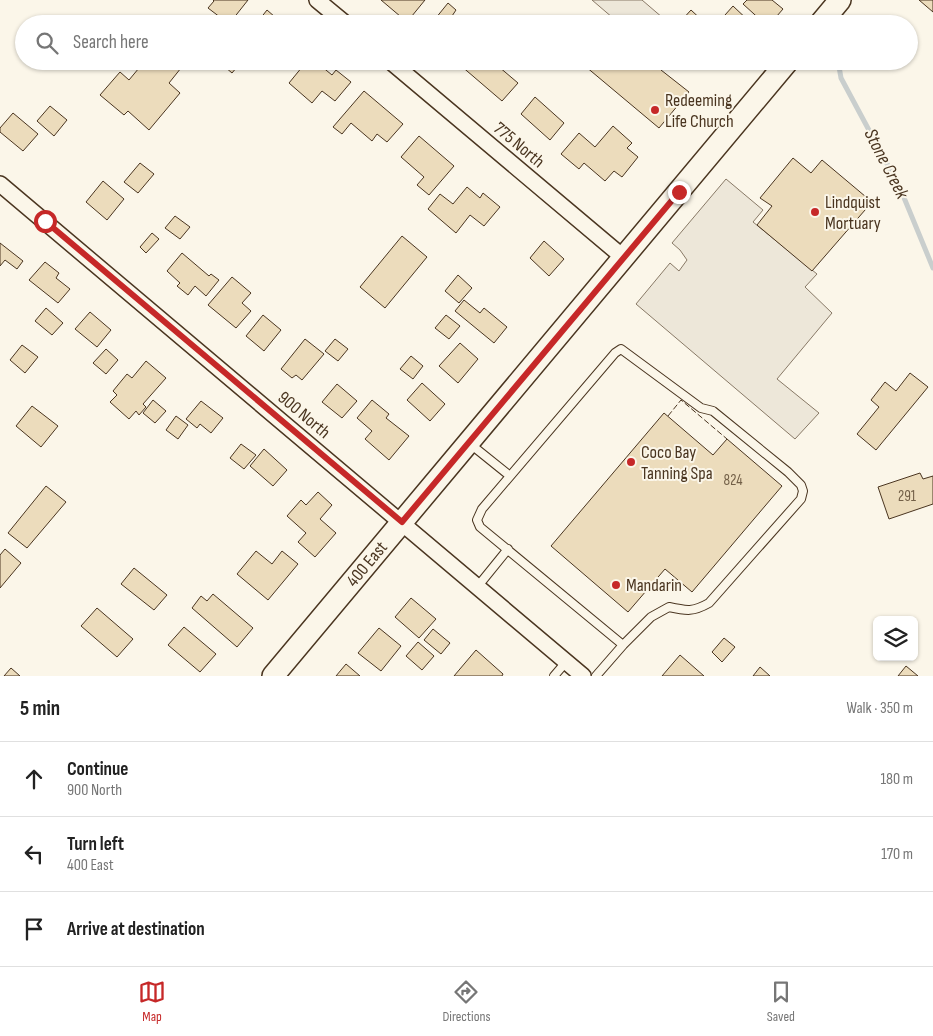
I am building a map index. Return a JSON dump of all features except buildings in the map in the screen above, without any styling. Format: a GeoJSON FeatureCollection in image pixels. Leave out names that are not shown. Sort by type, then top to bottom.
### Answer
{"type":"FeatureCollection","features":[{"type":"Feature","properties":{"kind":"main road"},"geometry":{"type":"LineString","coordinates":[[828,15],[840,0]]}},
{"type":"Feature","properties":{"kind":"main road","name":"400 East"},"geometry":{"type":"LineString","coordinates":[[273,676],[781,70]]}},
{"type":"Feature","properties":{"kind":"street"},"geometry":{"type":"LineString","coordinates":[[317,0],[335,15]]}},
{"type":"Feature","properties":{"kind":"street","name":"775 North"},"geometry":{"type":"LineString","coordinates":[[401,70],[624,258]]}},
{"type":"Feature","properties":{"kind":"street","name":"900 North"},"geometry":{"type":"LineString","coordinates":[[0,184],[583,676]]}},
{"type":"Feature","properties":{"kind":"lane"},"geometry":{"type":"LineString","coordinates":[[596,676],[623,644],[651,617],[669,607],[697,610],[709,603],[801,500],[802,491],[801,485],[788,472],[713,411],[701,408],[621,349],[615,353],[482,509],[477,520],[480,527],[623,644]]}},
{"type":"Feature","properties":{"kind":"lane"},"geometry":{"type":"LineString","coordinates":[[469,443],[510,476]]}},
{"type":"Feature","properties":{"kind":"lane"},"geometry":{"type":"LineString","coordinates":[[478,586],[508,549]]}},
{"type":"Feature","properties":{"kind":"lane"},"geometry":{"type":"LineString","coordinates":[[554,676],[566,662]]}},
{"type":"Feature","properties":{"kind":"shaded area"},"geometry":{"type":"Polygon","coordinates":[[[592,0],[642,0],[660,15],[610,15],[592,0]]]}},
{"type":"Feature","properties":{"kind":"shaded area"},"geometry":{"type":"Polygon","coordinates":[[[726,179],[763,210],[753,222],[817,274],[805,287],[832,313],[777,379],[819,413],[795,439],[636,304],[670,263],[679,271],[687,260],[672,243],[726,179]]]}},
{"type":"Feature","properties":{"kind":"waterway","name":"Stone Creek"},"geometry":{"type":"LineString","coordinates":[[840,70],[841,78],[900,188],[933,268]]}},
{"type":"Feature","properties":{"kind":"fence"},"geometry":{"type":"LineString","coordinates":[[668,416],[681,400],[727,439]]}},
{"type":"Feature","properties":{"kind":"place","name":"Redeeming Life Church"},"geometry":{"type":"Point","coordinates":[655,110]}},
{"type":"Feature","properties":{"kind":"place","name":"Lindquist Mortuary"},"geometry":{"type":"Point","coordinates":[815,212]}},
{"type":"Feature","properties":{"kind":"place","name":"Coco Bay Tanning Spa"},"geometry":{"type":"Point","coordinates":[631,462]}},
{"type":"Feature","properties":{"kind":"place","name":"Mandarin"},"geometry":{"type":"Point","coordinates":[616,585]}},
{"type":"Feature","properties":{"kind":"route"},"geometry":{"type":"LineString","coordinates":[[45,221],[402,522],[679,192]]}}]}
